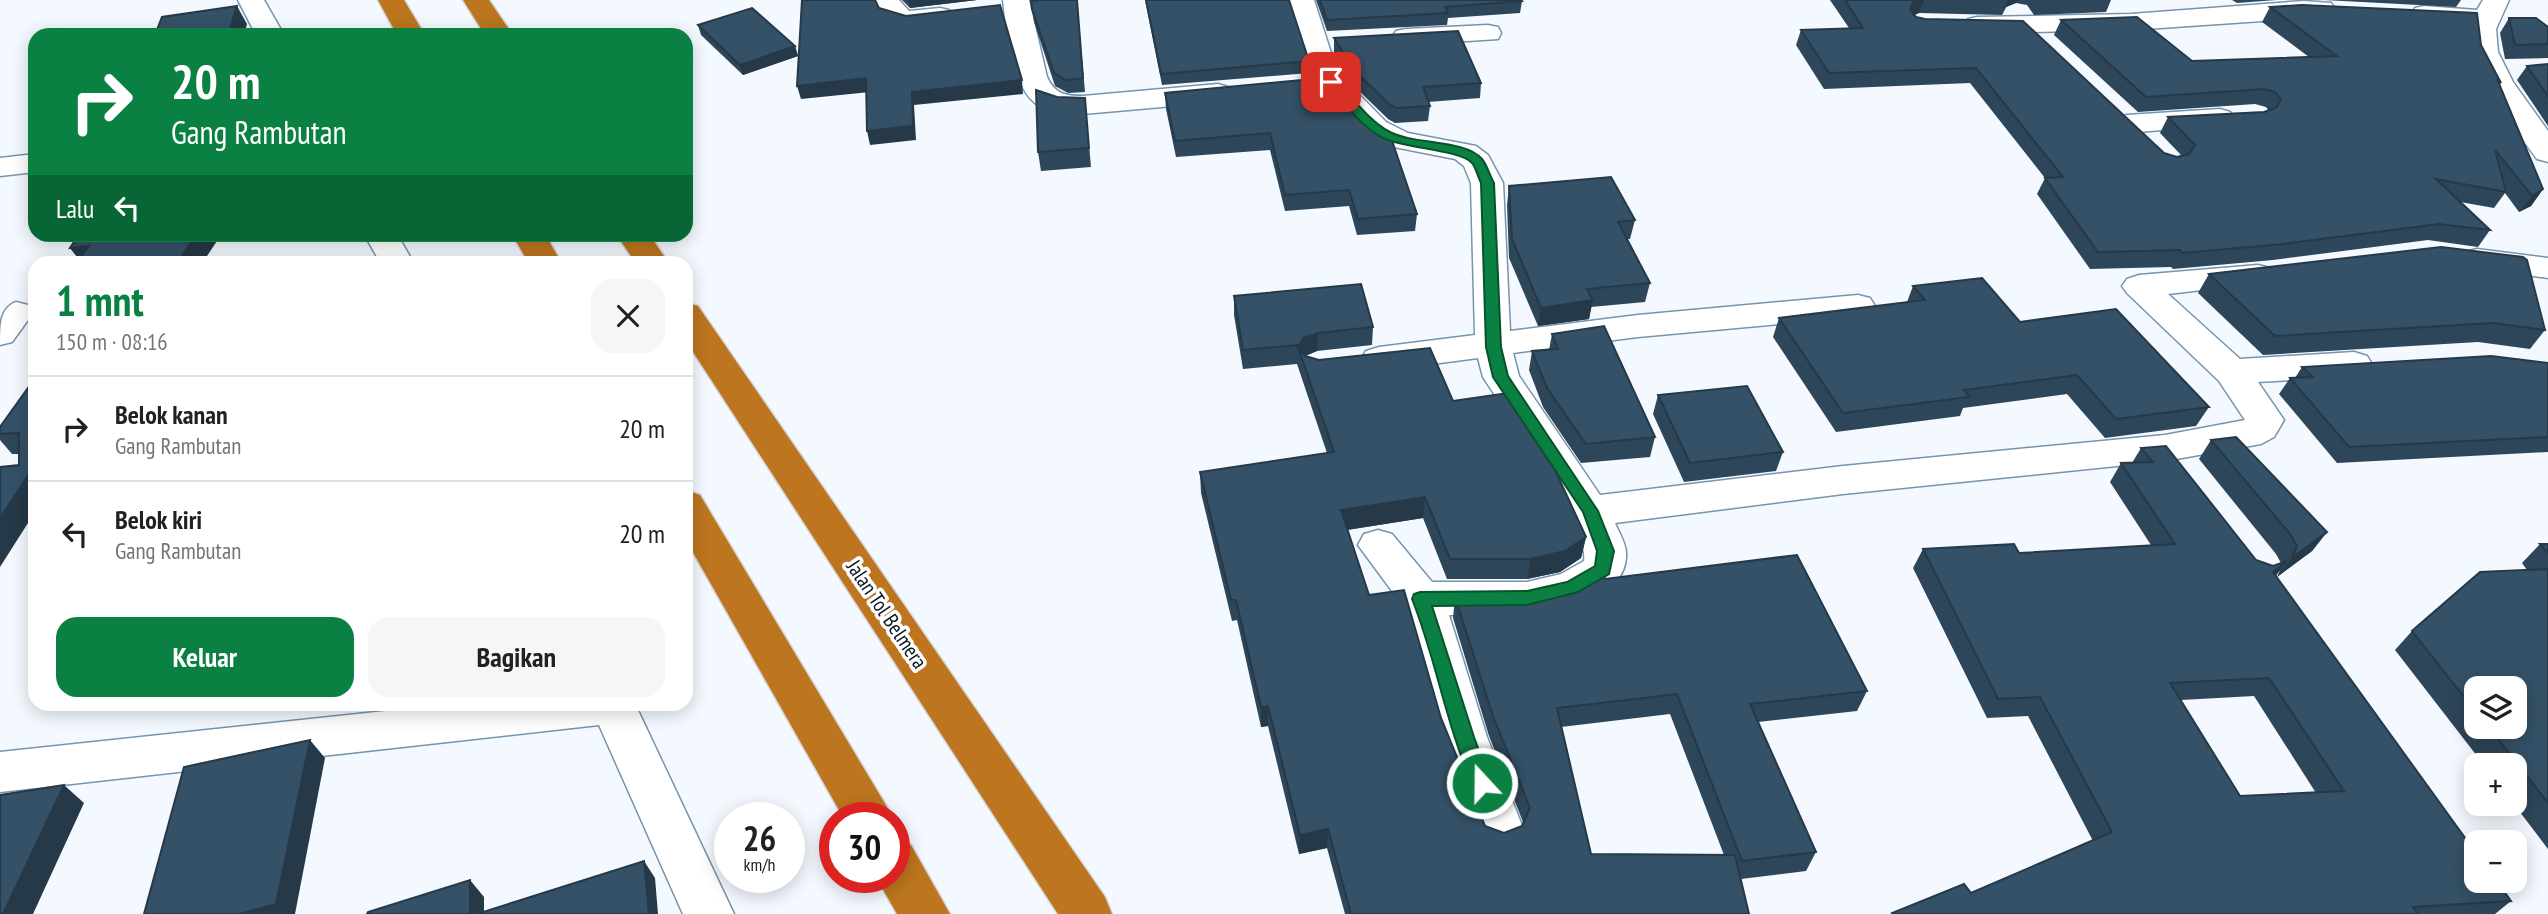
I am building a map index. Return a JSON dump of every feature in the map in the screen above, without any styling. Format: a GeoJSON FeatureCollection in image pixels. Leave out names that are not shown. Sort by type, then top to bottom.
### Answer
{"type":"FeatureCollection","features":[{"type":"Feature","properties":{"kind":"highway"},"geometry":{"type":"LineString","coordinates":[[391,0],[407,28]]}},
{"type":"Feature","properties":{"kind":"highway"},"geometry":{"type":"LineString","coordinates":[[475,0],[494,28]]}},
{"type":"Feature","properties":{"kind":"highway","name":"Jalan Tol Belmera"},"geometry":{"type":"LineString","coordinates":[[693,324],[1087,914]]}},
{"type":"Feature","properties":{"kind":"highway"},"geometry":{"type":"LineString","coordinates":[[693,517],[860,802]]}},
{"type":"Feature","properties":{"kind":"highway"},"geometry":{"type":"LineString","coordinates":[[910,888],[925,914]]}},
{"type":"Feature","properties":{"kind":"street"},"geometry":{"type":"LineString","coordinates":[[251,0],[267,28]]}},
{"type":"Feature","properties":{"kind":"street"},"geometry":{"type":"LineString","coordinates":[[886,0],[895,17],[909,19],[1007,6],[1021,35],[1040,93],[1061,105],[1249,90]]}},
{"type":"Feature","properties":{"kind":"street"},"geometry":{"type":"LineString","coordinates":[[1301,0],[1327,42],[1320,62],[1318,84],[1387,135],[1418,145],[1465,152],[1477,161],[1487,183],[1493,347],[1501,377],[1590,511],[1606,551],[1603,569],[1572,588],[1527,598],[1420,599]]}},
{"type":"Feature","properties":{"kind":"street"},"geometry":{"type":"LineString","coordinates":[[2007,0],[2025,26],[2053,52]]}},
{"type":"Feature","properties":{"kind":"street"},"geometry":{"type":"LineString","coordinates":[[1947,24],[2025,26],[2180,19],[2289,4],[2347,10]]}},
{"type":"Feature","properties":{"kind":"street"},"geometry":{"type":"LineString","coordinates":[[2402,13],[2491,9],[2482,42],[2507,70],[2548,153]]}},
{"type":"Feature","properties":{"kind":"street"},"geometry":{"type":"LineString","coordinates":[[1381,39],[1488,33]]}},
{"type":"Feature","properties":{"kind":"street"},"geometry":{"type":"LineString","coordinates":[[2159,152],[2118,115],[2242,117]]}},
{"type":"Feature","properties":{"kind":"street"},"geometry":{"type":"LineString","coordinates":[[0,167],[28,164]]}},
{"type":"Feature","properties":{"kind":"street"},"geometry":{"type":"LineString","coordinates":[[2442,254],[2548,268]]}},
{"type":"Feature","properties":{"kind":"street"},"geometry":{"type":"LineString","coordinates":[[1590,511],[1843,480],[2165,448],[2248,435],[2264,424],[2262,414],[2232,372],[2139,286],[2286,272]]}},
{"type":"Feature","properties":{"kind":"street"},"geometry":{"type":"LineString","coordinates":[[1345,363],[1493,347],[1638,326],[1858,306]]}},
{"type":"Feature","properties":{"kind":"street"},"geometry":{"type":"LineString","coordinates":[[2232,372],[2383,363]]}},
{"type":"Feature","properties":{"kind":"street"},"geometry":{"type":"LineString","coordinates":[[2165,448],[2190,480]]}},
{"type":"Feature","properties":{"kind":"street"},"geometry":{"type":"LineString","coordinates":[[1378,545],[1420,599],[1432,626],[1464,737],[1499,828]]}},
{"type":"Feature","properties":{"kind":"street"},"geometry":{"type":"LineString","coordinates":[[0,772],[550,711]]}},
{"type":"Feature","properties":{"kind":"street"},"geometry":{"type":"LineString","coordinates":[[616,711],[709,914]]}},
{"type":"Feature","properties":{"kind":"building"},"geometry":{"type":"Polygon","coordinates":[[[802,0],[875,0],[879,8],[906,16],[1000,5],[1022,80],[912,92],[913,126],[867,131],[866,78],[797,86],[802,0]]]}},
{"type":"Feature","properties":{"kind":"building"},"geometry":{"type":"Polygon","coordinates":[[[1077,0],[1083,78],[1066,80],[1054,73],[1032,9],[1031,1],[1077,0]]]}},
{"type":"Feature","properties":{"kind":"building"},"geometry":{"type":"Polygon","coordinates":[[[1146,0],[1289,0],[1309,61],[1161,74],[1146,0]]]}},
{"type":"Feature","properties":{"kind":"building"},"geometry":{"type":"Polygon","coordinates":[[[1320,0],[1522,1],[1445,7],[1448,13],[1327,20],[1320,0]]]}},
{"type":"Feature","properties":{"kind":"building"},"geometry":{"type":"Polygon","coordinates":[[[1845,0],[1919,0],[1914,1],[1910,10],[1916,17],[1925,19],[2023,21],[2164,153],[2177,157],[2189,154],[2195,145],[2168,117],[2264,112],[2276,108],[2281,99],[2275,92],[2264,89],[2146,97],[2061,20],[2137,17],[2192,61],[2337,56],[2270,7],[2302,5],[2477,13],[2481,45],[2501,83],[2497,79],[2543,189],[2532,196],[2495,150],[2506,192],[2436,179],[2490,230],[2439,224],[2283,244],[2182,253],[2180,250],[2098,252],[2045,178],[2063,177],[1976,68],[1829,73],[1801,30],[1863,28],[1845,0]]]}},
{"type":"Feature","properties":{"kind":"building"},"geometry":{"type":"Polygon","coordinates":[[[237,6],[230,28],[158,28],[162,17],[237,6]]]}},
{"type":"Feature","properties":{"kind":"building"},"geometry":{"type":"Polygon","coordinates":[[[752,8],[795,46],[740,65],[698,25],[752,8]]]}},
{"type":"Feature","properties":{"kind":"building"},"geometry":{"type":"Polygon","coordinates":[[[2509,18],[2536,18],[2548,27],[2548,44],[2515,45],[2509,18]]]}},
{"type":"Feature","properties":{"kind":"building"},"geometry":{"type":"Polygon","coordinates":[[[1458,31],[1481,83],[1423,87],[1430,106],[1396,108],[1355,71],[1334,38],[1458,31]]]}},
{"type":"Feature","properties":{"kind":"building"},"geometry":{"type":"Polygon","coordinates":[[[2548,64],[2548,96],[2527,66],[2548,64]]]}},
{"type":"Feature","properties":{"kind":"building"},"geometry":{"type":"Polygon","coordinates":[[[1323,78],[1365,120],[1389,132],[1417,214],[1358,219],[1349,190],[1285,195],[1270,133],[1175,141],[1165,93],[1323,78]]]}},
{"type":"Feature","properties":{"kind":"building"},"geometry":{"type":"Polygon","coordinates":[[[1036,90],[1057,97],[1085,98],[1089,148],[1038,152],[1036,90]]]}},
{"type":"Feature","properties":{"kind":"building"},"geometry":{"type":"Polygon","coordinates":[[[1611,177],[1635,220],[1618,222],[1650,283],[1587,289],[1593,300],[1541,308],[1512,239],[1509,186],[1611,177]]]}},
{"type":"Feature","properties":{"kind":"building"},"geometry":{"type":"Polygon","coordinates":[[[74,242],[191,242],[182,256],[82,256],[89,246],[70,248],[74,242]]]}},
{"type":"Feature","properties":{"kind":"building"},"geometry":{"type":"Polygon","coordinates":[[[2441,247],[2523,257],[2527,260],[2545,330],[2493,323],[2275,336],[2209,274],[2441,247]]]}},
{"type":"Feature","properties":{"kind":"building"},"geometry":{"type":"Polygon","coordinates":[[[1982,278],[2020,322],[2116,309],[2209,407],[2116,419],[2077,375],[1964,390],[1969,397],[1843,413],[1779,318],[1925,300],[1913,286],[1982,278]]]}},
{"type":"Feature","properties":{"kind":"building"},"geometry":{"type":"Polygon","coordinates":[[[1361,284],[1373,327],[1318,333],[1303,338],[1298,348],[1297,345],[1243,350],[1234,296],[1361,284]]]}},
{"type":"Feature","properties":{"kind":"building"},"geometry":{"type":"Polygon","coordinates":[[[1604,326],[1655,437],[1586,444],[1547,388],[1532,351],[1558,349],[1552,334],[1604,326]]]}},
{"type":"Feature","properties":{"kind":"building"},"geometry":{"type":"Polygon","coordinates":[[[1298,347],[1305,356],[1319,360],[1430,348],[1453,401],[1508,393],[1544,446],[1586,537],[1565,551],[1531,559],[1450,559],[1425,497],[1341,510],[1369,595],[1404,590],[1441,718],[1485,826],[1504,833],[1522,826],[1530,808],[1493,716],[1455,597],[1529,595],[1560,591],[1604,576],[1605,579],[1797,555],[1867,691],[1750,704],[1816,852],[1742,861],[1677,694],[1557,708],[1591,854],[1735,855],[1749,914],[1351,914],[1328,829],[1300,835],[1268,706],[1261,707],[1236,600],[1231,600],[1200,472],[1334,452],[1298,347]]]}},
{"type":"Feature","properties":{"kind":"building"},"geometry":{"type":"Polygon","coordinates":[[[2491,356],[2548,363],[2548,437],[2349,447],[2290,378],[2313,377],[2302,367],[2491,356]]]}},
{"type":"Feature","properties":{"kind":"building"},"geometry":{"type":"Polygon","coordinates":[[[1747,386],[1783,452],[1690,463],[1658,395],[1747,386]]]}},
{"type":"Feature","properties":{"kind":"building"},"geometry":{"type":"Polygon","coordinates":[[[28,388],[28,476],[0,518],[0,467],[19,465],[19,433],[0,434],[0,427],[28,388]]]}},
{"type":"Feature","properties":{"kind":"building"},"geometry":{"type":"Polygon","coordinates":[[[2236,437],[2327,532],[2292,558],[2297,546],[2291,535],[2211,440],[2236,437]]]}},
{"type":"Feature","properties":{"kind":"building"},"geometry":{"type":"Polygon","coordinates":[[[2166,446],[2256,560],[2273,566],[2287,561],[2273,572],[2464,836],[2464,893],[2505,893],[2511,901],[2413,907],[2418,914],[1892,913],[1964,884],[1971,893],[2112,832],[2040,697],[1998,699],[1923,549],[2014,544],[2019,553],[2175,544],[2121,463],[2153,462],[2141,448],[2166,446]],[[2269,678],[2170,683],[2240,796],[2344,791],[2269,678]]]}},
{"type":"Feature","properties":{"kind":"building"},"geometry":{"type":"Polygon","coordinates":[[[2540,544],[2548,544],[2548,553],[2540,544]]]}},
{"type":"Feature","properties":{"kind":"building"},"geometry":{"type":"Polygon","coordinates":[[[2548,569],[2548,803],[2527,776],[2527,753],[2509,753],[2498,739],[2527,739],[2527,676],[2464,676],[2464,697],[2412,631],[2480,572],[2548,569]]]}},
{"type":"Feature","properties":{"kind":"building"},"geometry":{"type":"Polygon","coordinates":[[[310,740],[276,904],[239,914],[144,914],[184,767],[310,740]]]}},
{"type":"Feature","properties":{"kind":"building"},"geometry":{"type":"Polygon","coordinates":[[[64,785],[3,914],[0,914],[0,795],[64,785]]]}},
{"type":"Feature","properties":{"kind":"building"},"geometry":{"type":"Polygon","coordinates":[[[644,861],[649,914],[477,914],[644,861]]]}},
{"type":"Feature","properties":{"kind":"building"},"geometry":{"type":"Polygon","coordinates":[[[470,880],[470,914],[367,914],[368,912],[470,880]]]}},
{"type":"Feature","properties":{"kind":"route"},"geometry":{"type":"LineString","coordinates":[[1331,82],[1387,135],[1418,145],[1465,152],[1477,161],[1487,183],[1493,347],[1501,377],[1590,511],[1606,551],[1603,569],[1572,588],[1527,598],[1420,599],[1432,626],[1464,737],[1482,783]]}}]}
